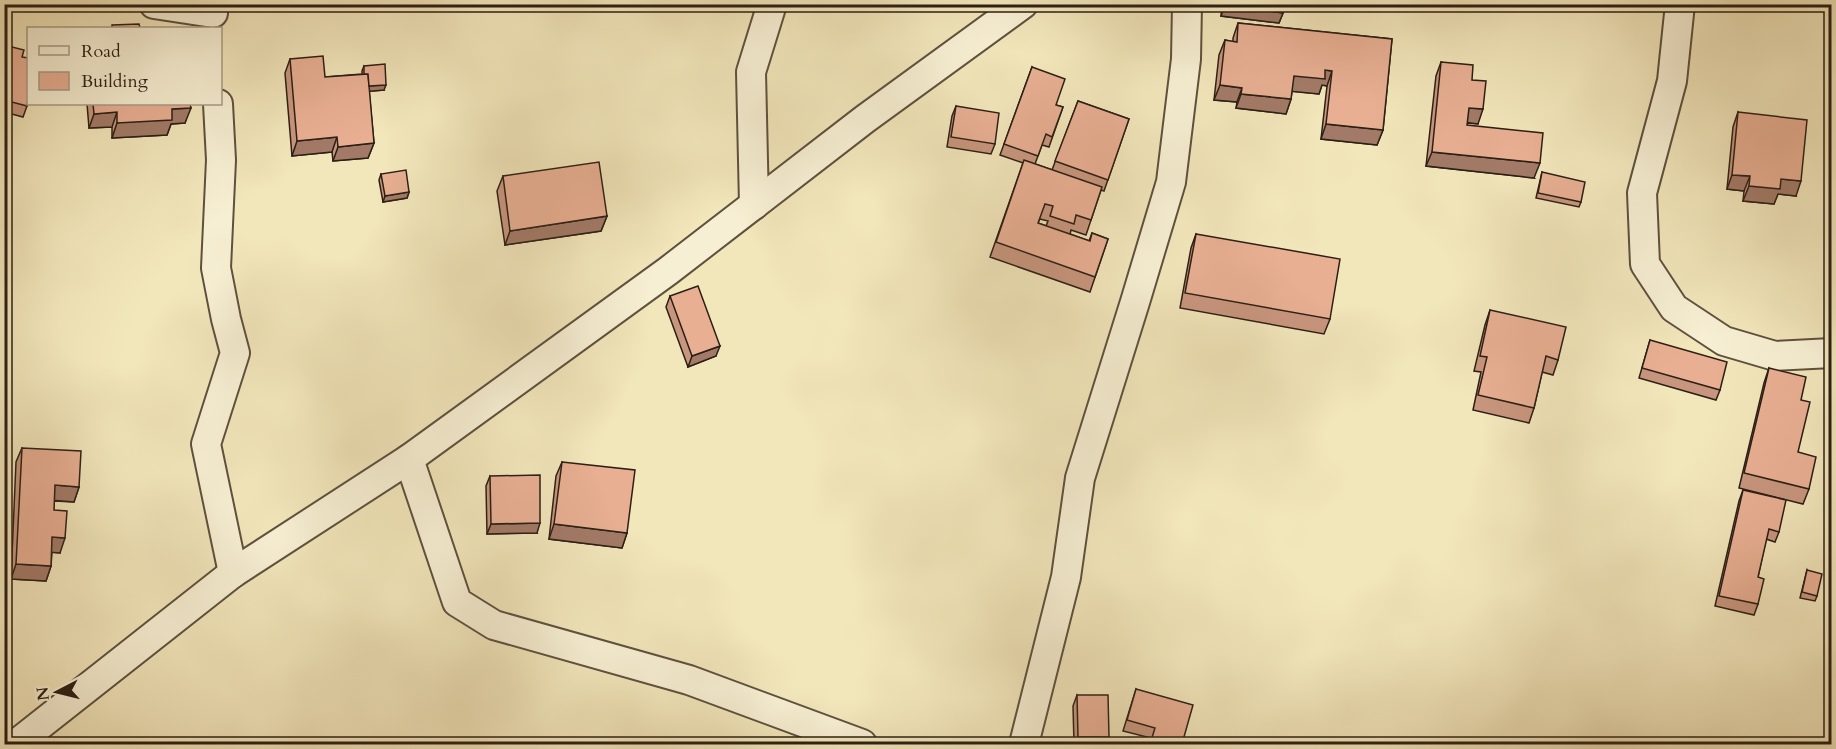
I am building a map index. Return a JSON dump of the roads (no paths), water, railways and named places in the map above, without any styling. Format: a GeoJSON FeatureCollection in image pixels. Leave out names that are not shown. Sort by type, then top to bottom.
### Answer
{"type":"FeatureCollection","features":[{"type":"Feature","properties":{"kind":"street"},"geometry":{"type":"LineString","coordinates":[[154,4],[213,15]]}},
{"type":"Feature","properties":{"kind":"street"},"geometry":{"type":"LineString","coordinates":[[754,205],[751,72],[772,4]]}},
{"type":"Feature","properties":{"kind":"street"},"geometry":{"type":"LineString","coordinates":[[16,744],[232,573],[410,459],[668,271],[865,119],[1023,4]]}},
{"type":"Feature","properties":{"kind":"street"},"geometry":{"type":"LineString","coordinates":[[1024,744],[1066,576],[1080,478],[1171,182],[1186,59],[1187,4]]}},
{"type":"Feature","properties":{"kind":"street"},"geometry":{"type":"LineString","coordinates":[[1680,4],[1672,81],[1642,193],[1645,264],[1674,308],[1724,341],[1776,356],[1832,353]]}},
{"type":"Feature","properties":{"kind":"street"},"geometry":{"type":"LineString","coordinates":[[218,105],[222,160],[216,268],[235,353],[206,444],[232,573]]}},
{"type":"Feature","properties":{"kind":"street"},"geometry":{"type":"LineString","coordinates":[[410,459],[457,603],[494,625],[689,680],[862,744]]}}]}
